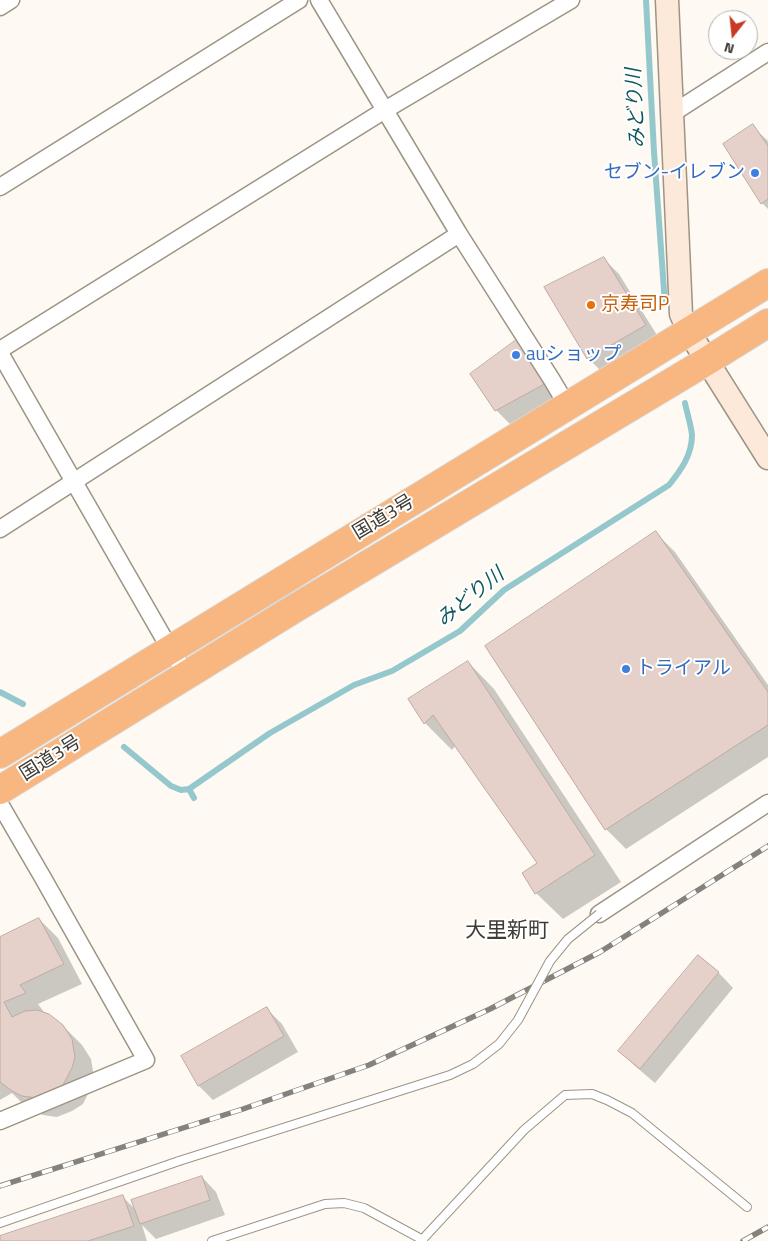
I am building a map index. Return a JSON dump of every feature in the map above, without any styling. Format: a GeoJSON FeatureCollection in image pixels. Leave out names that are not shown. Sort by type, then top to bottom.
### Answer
{"type":"FeatureCollection","features":[{"type":"Feature","properties":{"kind":"highway","name":"国道3号"},"geometry":{"type":"LineString","coordinates":[[0,754],[768,283]]}},
{"type":"Feature","properties":{"kind":"highway","name":"国道3号"},"geometry":{"type":"LineString","coordinates":[[0,790],[297,607],[768,323]]}},
{"type":"Feature","properties":{"kind":"street"},"geometry":{"type":"LineString","coordinates":[[0,7],[11,0]]}},
{"type":"Feature","properties":{"kind":"street"},"geometry":{"type":"LineString","coordinates":[[0,187],[299,0]]}},
{"type":"Feature","properties":{"kind":"street"},"geometry":{"type":"LineString","coordinates":[[319,0],[459,234],[568,407]]}},
{"type":"Feature","properties":{"kind":"street"},"geometry":{"type":"LineString","coordinates":[[187,675],[170,649],[0,351],[385,110],[571,0]]}},
{"type":"Feature","properties":{"kind":"street"},"geometry":{"type":"LineString","coordinates":[[667,0],[681,314],[688,332],[768,458]]}},
{"type":"Feature","properties":{"kind":"street"},"geometry":{"type":"LineString","coordinates":[[673,113],[768,52]]}},
{"type":"Feature","properties":{"kind":"street"},"geometry":{"type":"LineString","coordinates":[[0,529],[459,234]]}},
{"type":"Feature","properties":{"kind":"street"},"geometry":{"type":"LineString","coordinates":[[599,914],[768,803]]}},
{"type":"Feature","properties":{"kind":"street"},"geometry":{"type":"LineString","coordinates":[[0,804],[146,1060],[0,1121]]}},
{"type":"Feature","properties":{"kind":"lane"},"geometry":{"type":"LineString","coordinates":[[0,1223],[178,1161],[450,1075],[474,1064],[500,1044],[518,1020],[550,961],[568,940],[599,914]]}},
{"type":"Feature","properties":{"kind":"lane"},"geometry":{"type":"LineString","coordinates":[[212,1241],[325,1204],[344,1203],[364,1208],[422,1240],[524,1130],[564,1095],[592,1094],[632,1113],[746,1207]]}},
{"type":"Feature","properties":{"kind":"building","name":"セブン-イレブン"},"geometry":{"type":"Polygon","coordinates":[[[753,124],[768,146],[768,199],[761,204],[723,144],[753,124]]]}},
{"type":"Feature","properties":{"kind":"building"},"geometry":{"type":"Polygon","coordinates":[[[604,257],[646,325],[587,359],[544,287],[604,257]]]}},
{"type":"Feature","properties":{"kind":"building","name":"auショップ"},"geometry":{"type":"Polygon","coordinates":[[[523,335],[552,380],[495,411],[470,374],[523,335]]]}},
{"type":"Feature","properties":{"kind":"building","name":"トライアル"},"geometry":{"type":"Polygon","coordinates":[[[656,531],[768,692],[768,725],[605,830],[485,646],[656,531]]]}},
{"type":"Feature","properties":{"kind":"building"},"geometry":{"type":"Polygon","coordinates":[[[468,661],[595,855],[535,894],[522,873],[537,863],[433,715],[424,724],[408,699],[468,661]]]}},
{"type":"Feature","properties":{"kind":"building"},"geometry":{"type":"Polygon","coordinates":[[[39,918],[64,964],[20,985],[26,993],[4,1002],[12,1017],[25,1011],[37,1010],[49,1014],[63,1025],[72,1039],[75,1057],[72,1068],[63,1085],[37,1098],[22,1096],[0,1082],[0,937],[39,918]]]}},
{"type":"Feature","properties":{"kind":"building"},"geometry":{"type":"Polygon","coordinates":[[[698,955],[719,972],[640,1069],[618,1051],[698,955]]]}},
{"type":"Feature","properties":{"kind":"building"},"geometry":{"type":"Polygon","coordinates":[[[267,1007],[284,1036],[198,1086],[181,1056],[267,1007]]]}},
{"type":"Feature","properties":{"kind":"building"},"geometry":{"type":"Polygon","coordinates":[[[202,1176],[210,1200],[140,1224],[131,1200],[202,1176]]]}},
{"type":"Feature","properties":{"kind":"building"},"geometry":{"type":"Polygon","coordinates":[[[123,1195],[134,1226],[88,1241],[0,1241],[0,1236],[123,1195]]]}},
{"type":"Feature","properties":{"kind":"waterway","name":"みどり川"},"geometry":{"type":"LineString","coordinates":[[646,0],[665,304]]}},
{"type":"Feature","properties":{"kind":"waterway","name":"みどり川"},"geometry":{"type":"LineString","coordinates":[[124,747],[171,786],[181,790],[189,789],[270,733],[354,685],[392,671],[460,631],[504,590],[669,485],[685,462],[692,442],[685,403]]}},
{"type":"Feature","properties":{"kind":"waterway"},"geometry":{"type":"LineString","coordinates":[[0,692],[23,704]]}},
{"type":"Feature","properties":{"kind":"waterway"},"geometry":{"type":"LineString","coordinates":[[189,789],[194,798]]}},
{"type":"Feature","properties":{"kind":"railway"},"geometry":{"type":"LineString","coordinates":[[0,1186],[243,1109],[369,1065],[490,1009],[600,952],[768,846]]}},
{"type":"Feature","properties":{"kind":"railway"},"geometry":{"type":"LineString","coordinates":[[743,1241],[768,1227]]}},
{"type":"Feature","properties":{"kind":"place","name":"セブン-イレブン"},"geometry":{"type":"Point","coordinates":[755,173]}},
{"type":"Feature","properties":{"kind":"place","name":"京寿司P"},"geometry":{"type":"Point","coordinates":[591,305]}},
{"type":"Feature","properties":{"kind":"place","name":"auショップ"},"geometry":{"type":"Point","coordinates":[516,355]}},
{"type":"Feature","properties":{"kind":"place","name":"トライアル"},"geometry":{"type":"Point","coordinates":[626,669]}},
{"type":"Feature","properties":{"kind":"district","name":"大里新町"},"geometry":{"type":"Point","coordinates":[507,932]}}]}
